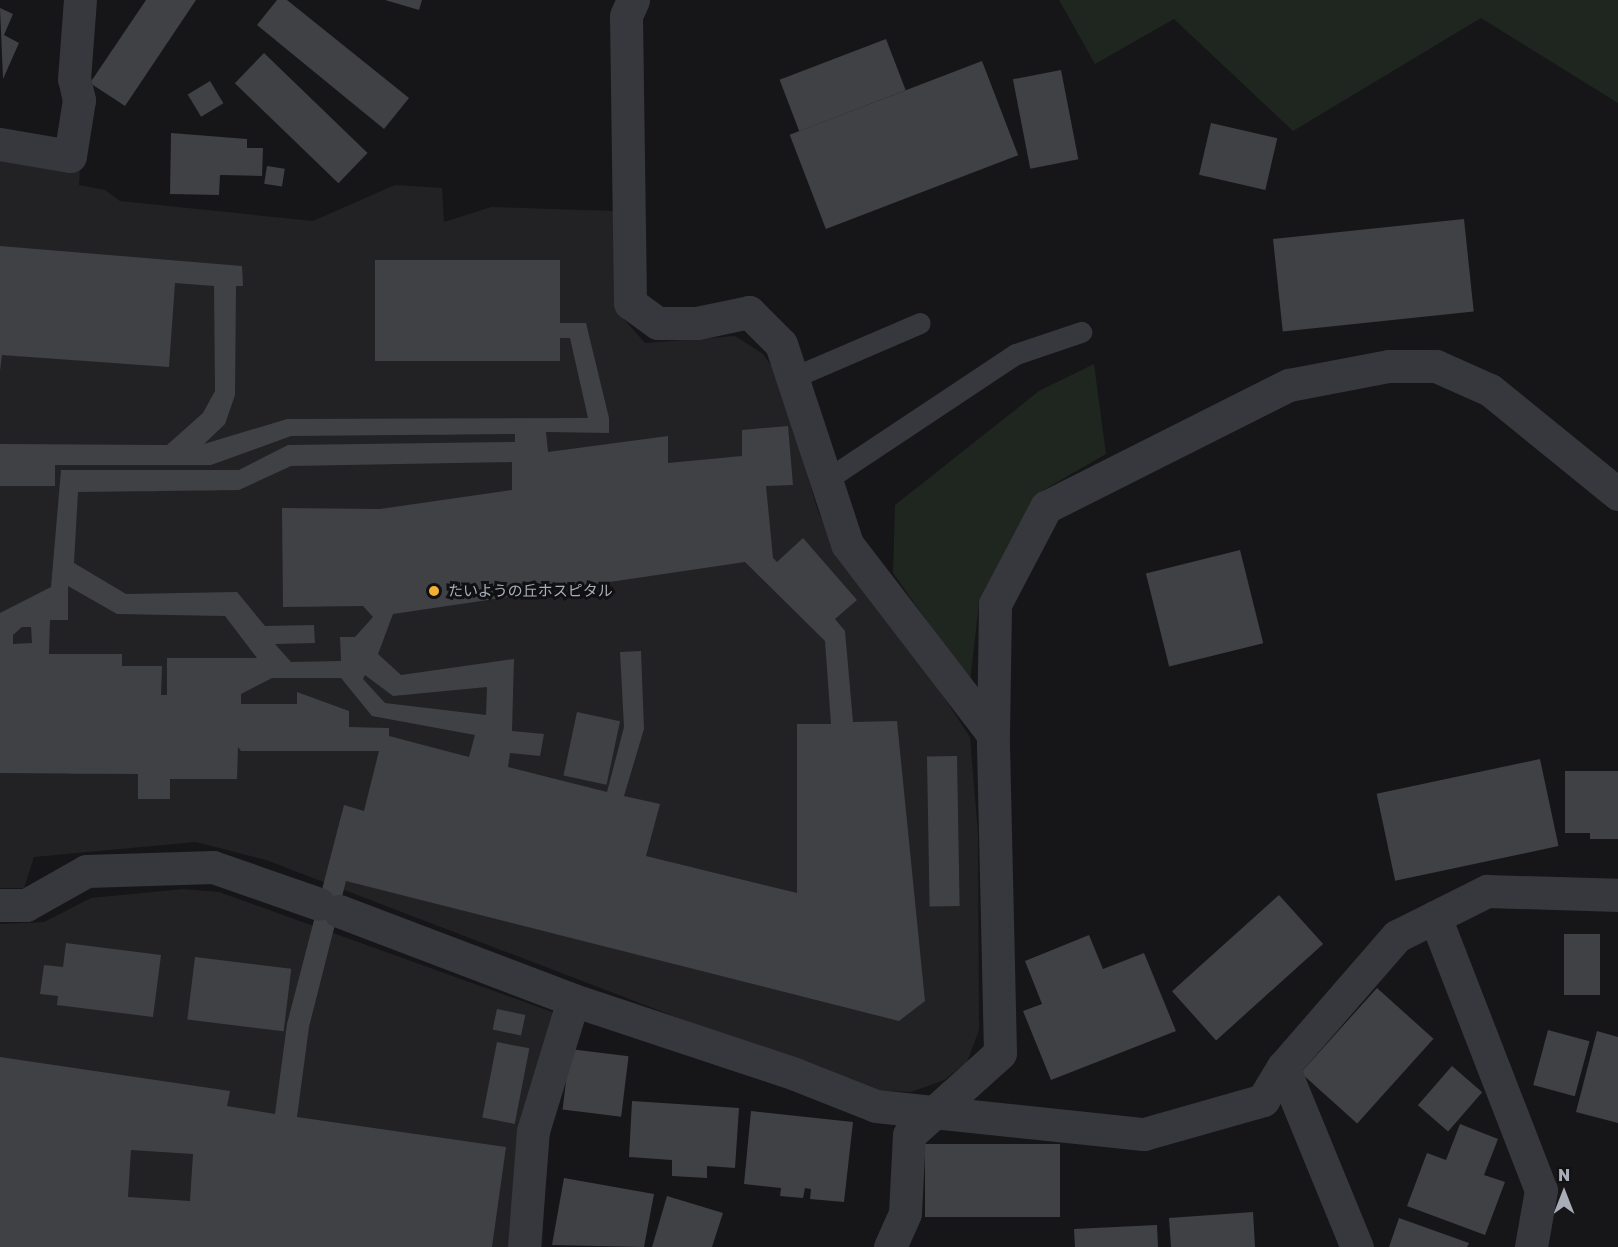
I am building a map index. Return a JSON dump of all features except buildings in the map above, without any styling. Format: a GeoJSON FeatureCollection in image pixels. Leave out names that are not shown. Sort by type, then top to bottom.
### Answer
{"type":"FeatureCollection","features":[{"type":"Feature","properties":{"kind":"street"},"geometry":{"type":"LineString","coordinates":[[0,144],[70,156],[79,100],[74,79],[80,0]]}},
{"type":"Feature","properties":{"kind":"street"},"geometry":{"type":"LineString","coordinates":[[633,0],[626,16],[630,303],[658,323],[698,323],[749,312],[781,344],[847,544],[993,734]]}},
{"type":"Feature","properties":{"kind":"street"},"geometry":{"type":"LineString","coordinates":[[890,1247],[905,1213],[909,1135],[1000,1053],[993,734],[995,604],[1046,507],[1289,385],[1389,366],[1436,366],[1490,390],[1618,494]]}},
{"type":"Feature","properties":{"kind":"street"},"geometry":{"type":"LineString","coordinates":[[0,905],[26,905],[86,871],[213,867],[329,907],[573,1000],[795,1074],[876,1106],[1144,1134],[1263,1100],[1283,1067],[1397,936],[1487,891],[1618,895]]}},
{"type":"Feature","properties":{"kind":"street"},"geometry":{"type":"LineString","coordinates":[[1435,917],[1541,1190],[1531,1247]]}},
{"type":"Feature","properties":{"kind":"street"},"geometry":{"type":"LineString","coordinates":[[524,1247],[533,1131],[573,1000]]}},
{"type":"Feature","properties":{"kind":"street"},"geometry":{"type":"LineString","coordinates":[[1283,1067],[1357,1247]]}},
{"type":"Feature","properties":{"kind":"lane"},"geometry":{"type":"LineString","coordinates":[[792,378],[920,323]]}},
{"type":"Feature","properties":{"kind":"lane"},"geometry":{"type":"LineString","coordinates":[[826,480],[1016,354],[1081,332]]}},
{"type":"Feature","properties":{"kind":"shaded area"},"geometry":{"type":"Polygon","coordinates":[[[1059,0],[1618,0],[1618,103],[1481,18],[1293,131],[1174,19],[1095,64],[1059,0]]]}},
{"type":"Feature","properties":{"kind":"shaded area","name":"たいようの丘ホスピタル"},"geometry":{"type":"Polygon","coordinates":[[[0,154],[80,168],[79,185],[105,190],[120,201],[313,221],[395,185],[442,188],[444,222],[491,207],[614,211],[614,308],[645,343],[735,336],[763,354],[777,374],[818,511],[839,557],[897,626],[970,737],[978,833],[979,1030],[967,1062],[944,1080],[911,1092],[867,1090],[266,860],[196,842],[34,857],[24,888],[0,888],[0,154]]]}},
{"type":"Feature","properties":{"kind":"shaded area"},"geometry":{"type":"Polygon","coordinates":[[[1094,364],[1106,454],[1035,495],[979,603],[970,682],[893,573],[895,505],[1039,391],[1094,364]]]}},
{"type":"Feature","properties":{"kind":"shaded area"},"geometry":{"type":"Polygon","coordinates":[[[183,889],[219,892],[580,1022],[548,1130],[542,1247],[0,1247],[0,924],[44,922],[91,898],[183,889]]]}},
{"type":"Feature","properties":{"kind":"place","name":"たいようの丘ホスピタル"},"geometry":{"type":"Point","coordinates":[434,591]}}]}
